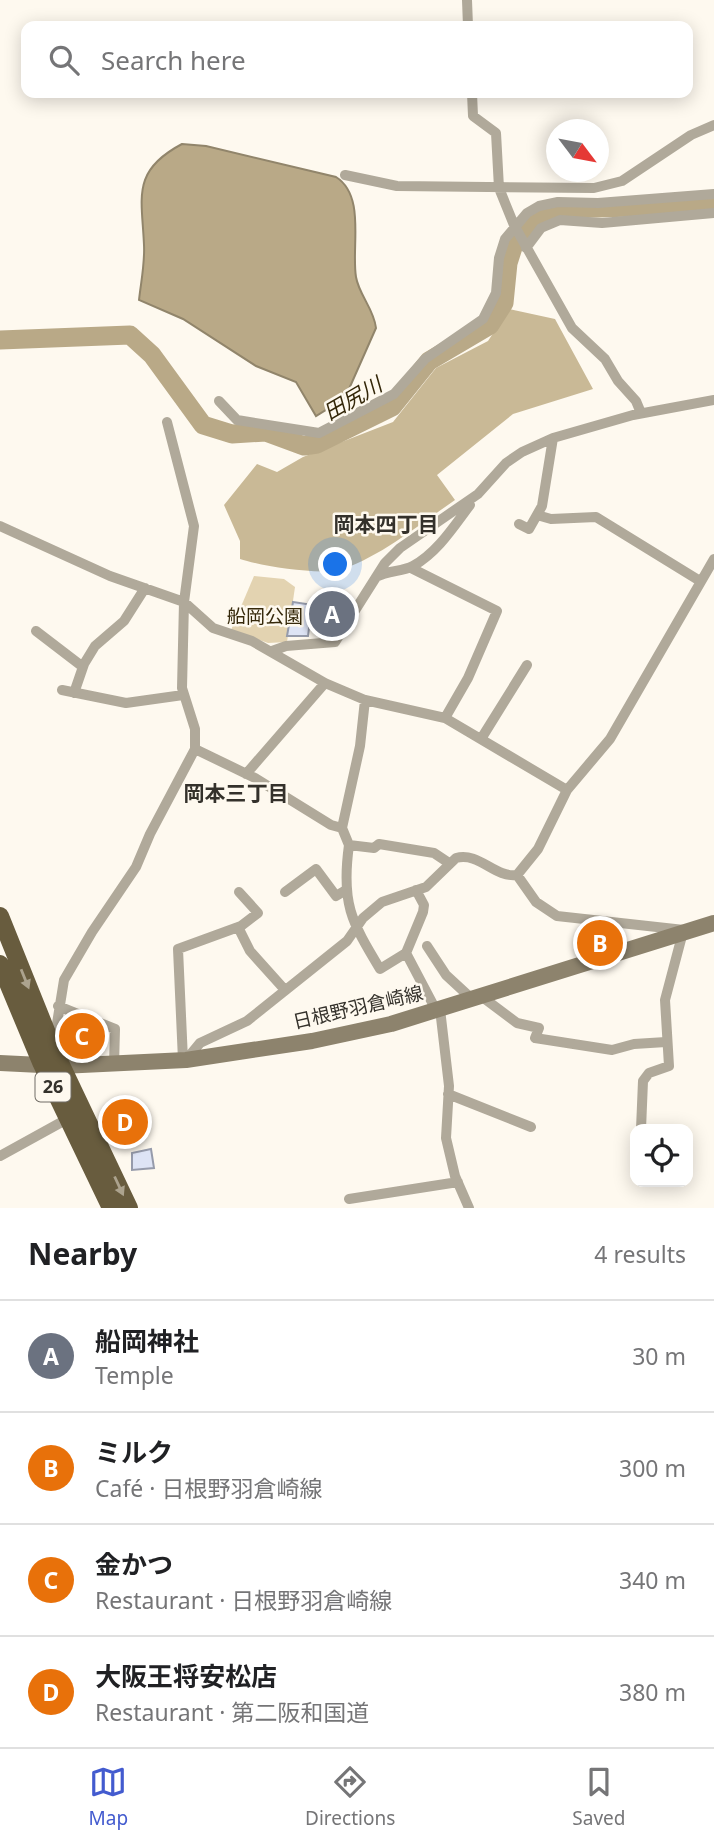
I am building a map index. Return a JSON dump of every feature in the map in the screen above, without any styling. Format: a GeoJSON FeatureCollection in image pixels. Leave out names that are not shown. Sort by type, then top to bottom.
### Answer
{"type":"FeatureCollection","features":[{"type":"Feature","properties":{"kind":"highway","name":"26"},"geometry":{"type":"LineString","coordinates":[[0,916],[53,1048],[129,1208]]}},
{"type":"Feature","properties":{"kind":"highway","name":"26"},"geometry":{"type":"LineString","coordinates":[[0,964],[41,1062],[111,1208]]}},
{"type":"Feature","properties":{"kind":"main road","name":"日根野羽倉崎線"},"geometry":{"type":"LineString","coordinates":[[0,1063],[114,1065],[184,1060],[312,1041],[391,1024],[700,930]]}},
{"type":"Feature","properties":{"kind":"street"},"geometry":{"type":"LineString","coordinates":[[467,0],[468,21]]}},
{"type":"Feature","properties":{"kind":"street"},"geometry":{"type":"LineString","coordinates":[[472,98],[473,116],[496,133],[499,188],[526,248],[572,328],[605,359],[618,381],[636,401],[641,413]]}},
{"type":"Feature","properties":{"kind":"street"},"geometry":{"type":"LineString","coordinates":[[345,176],[397,186],[582,189],[622,181],[691,135],[714,125]]}},
{"type":"Feature","properties":{"kind":"street"},"geometry":{"type":"LineString","coordinates":[[219,401],[237,421],[319,433],[394,394],[425,359],[483,319],[495,293],[499,258],[505,239],[514,225],[538,206],[558,202],[598,203],[714,194]]}},
{"type":"Feature","properties":{"kind":"street"},"geometry":{"type":"LineString","coordinates":[[526,248],[541,228],[560,220],[602,223],[714,213]]}},
{"type":"Feature","properties":{"kind":"street"},"geometry":{"type":"LineString","coordinates":[[376,577],[384,572],[411,568],[444,539],[478,494],[506,463],[553,438],[641,413],[714,400]]}},
{"type":"Feature","properties":{"kind":"street"},"geometry":{"type":"LineString","coordinates":[[53,1048],[64,980],[92,932],[136,867],[150,834],[195,749],[195,729],[183,695],[184,602],[194,526],[167,422]]}},
{"type":"Feature","properties":{"kind":"street"},"geometry":{"type":"LineString","coordinates":[[519,524],[529,529],[542,506],[553,438]]}},
{"type":"Feature","properties":{"kind":"street"},"geometry":{"type":"LineString","coordinates":[[272,651],[286,646],[335,642],[376,577],[400,548],[478,494]]}},
{"type":"Feature","properties":{"kind":"street"},"geometry":{"type":"LineString","coordinates":[[537,515],[551,519],[596,517],[700,580]]}},
{"type":"Feature","properties":{"kind":"street"},"geometry":{"type":"LineString","coordinates":[[0,526],[184,602],[213,628],[272,651],[325,683],[365,700],[445,718],[567,790]]}},
{"type":"Feature","properties":{"kind":"street"},"geometry":{"type":"LineString","coordinates":[[184,1060],[200,1043],[247,1021],[347,941],[382,902],[426,887],[449,863],[465,856],[507,877],[517,875],[538,849],[567,790],[610,738],[714,559]]}},
{"type":"Feature","properties":{"kind":"street"},"geometry":{"type":"LineString","coordinates":[[411,568],[497,611],[468,678],[445,718]]}},
{"type":"Feature","properties":{"kind":"street"},"geometry":{"type":"LineString","coordinates":[[74,693],[83,667],[95,646],[124,621],[145,588]]}},
{"type":"Feature","properties":{"kind":"street"},"geometry":{"type":"LineString","coordinates":[[36,631],[83,667]]}},
{"type":"Feature","properties":{"kind":"street"},"geometry":{"type":"LineString","coordinates":[[481,739],[527,665]]}},
{"type":"Feature","properties":{"kind":"street"},"geometry":{"type":"LineString","coordinates":[[246,774],[284,727],[325,683]]}},
{"type":"Feature","properties":{"kind":"street"},"geometry":{"type":"LineString","coordinates":[[62,690],[126,703],[183,695]]}},
{"type":"Feature","properties":{"kind":"street"},"geometry":{"type":"LineString","coordinates":[[365,700],[360,746],[342,828],[349,845],[346,890],[355,929],[380,969],[406,953],[423,912],[424,905],[416,890]]}},
{"type":"Feature","properties":{"kind":"street"},"geometry":{"type":"LineString","coordinates":[[195,749],[246,774],[331,825],[342,828]]}},
{"type":"Feature","properties":{"kind":"street"},"geometry":{"type":"LineString","coordinates":[[349,845],[374,848],[379,844],[434,853],[449,863]]}},
{"type":"Feature","properties":{"kind":"street"},"geometry":{"type":"LineString","coordinates":[[285,892],[316,869],[336,896],[346,890]]}},
{"type":"Feature","properties":{"kind":"street"},"geometry":{"type":"LineString","coordinates":[[517,875],[536,902],[557,916],[700,930],[664,1000],[669,1066],[649,1073],[643,1080],[642,1124]]}},
{"type":"Feature","properties":{"kind":"street"},"geometry":{"type":"LineString","coordinates":[[184,1060],[178,949],[238,927],[258,913],[239,892]]}},
{"type":"Feature","properties":{"kind":"street"},"geometry":{"type":"LineString","coordinates":[[238,927],[250,951],[285,990]]}},
{"type":"Feature","properties":{"kind":"street"},"geometry":{"type":"LineString","coordinates":[[427,946],[446,975],[476,997],[517,1023],[539,1028],[535,1038],[612,1050],[634,1044],[666,1042]]}},
{"type":"Feature","properties":{"kind":"street"},"geometry":{"type":"LineString","coordinates":[[406,953],[438,1009],[447,1051],[446,1138],[468,1208]]}},
{"type":"Feature","properties":{"kind":"street"},"geometry":{"type":"LineString","coordinates":[[58,1006],[115,1029],[114,1065]]}},
{"type":"Feature","properties":{"kind":"street"},"geometry":{"type":"LineString","coordinates":[[448,1094],[531,1127]]}},
{"type":"Feature","properties":{"kind":"street"},"geometry":{"type":"LineString","coordinates":[[0,1156],[68,1118]]}},
{"type":"Feature","properties":{"kind":"street"},"geometry":{"type":"LineString","coordinates":[[349,1199],[458,1182]]}},
{"type":"Feature","properties":{"kind":"green space","name":"船岡公園"},"geometry":{"type":"Polygon","coordinates":[[[254,576],[284,579],[295,587],[287,642],[268,643],[231,630],[254,576]]]}},
{"type":"Feature","properties":{"kind":"shaded area"},"geometry":{"type":"Polygon","coordinates":[[[182,144],[206,146],[336,177],[351,196],[355,223],[356,277],[376,328],[345,398],[316,416],[296,382],[256,366],[183,319],[139,300],[144,259],[143,187],[154,164],[182,144]]]}},
{"type":"Feature","properties":{"kind":"shaded area"},"geometry":{"type":"Polygon","coordinates":[[[509,309],[555,319],[593,389],[513,414],[437,475],[455,500],[401,538],[358,563],[333,571],[307,571],[240,559],[240,541],[224,505],[257,464],[277,472],[303,457],[393,422],[436,368],[488,341],[509,309]]]}},
{"type":"Feature","properties":{"kind":"building"},"geometry":{"type":"Polygon","coordinates":[[[293,602],[313,605],[311,616],[335,621],[332,632],[309,628],[308,636],[287,636],[293,602]]]}},
{"type":"Feature","properties":{"kind":"building"},"geometry":{"type":"Polygon","coordinates":[[[84,1025],[100,1047],[76,1046],[68,1026],[84,1025]]]}},
{"type":"Feature","properties":{"kind":"building"},"geometry":{"type":"Polygon","coordinates":[[[132,1110],[138,1128],[120,1137],[116,1119],[132,1110]]]}},
{"type":"Feature","properties":{"kind":"building"},"geometry":{"type":"Polygon","coordinates":[[[151,1149],[154,1168],[132,1170],[132,1153],[151,1149]]]}},
{"type":"Feature","properties":{"kind":"waterway","name":"田尻川"},"geometry":{"type":"LineString","coordinates":[[0,340],[130,335],[152,355],[203,425],[232,434],[266,432],[304,446],[317,444],[392,407],[429,361],[490,325],[504,303],[508,263],[517,235],[538,216],[558,209],[714,205]]}},
{"type":"Feature","properties":{"kind":"place","name":"船岡神社"},"geometry":{"type":"Point","coordinates":[332,614]}},
{"type":"Feature","properties":{"kind":"place","name":"ミルク"},"geometry":{"type":"Point","coordinates":[600,943]}},
{"type":"Feature","properties":{"kind":"place","name":"金かつ"},"geometry":{"type":"Point","coordinates":[82,1036]}},
{"type":"Feature","properties":{"kind":"place","name":"大阪王将安松店"},"geometry":{"type":"Point","coordinates":[125,1122]}},
{"type":"Feature","properties":{"kind":"district","name":"岡本四丁目"},"geometry":{"type":"Point","coordinates":[386,525]}},
{"type":"Feature","properties":{"kind":"district","name":"岡本三丁目"},"geometry":{"type":"Point","coordinates":[236,794]}}]}
